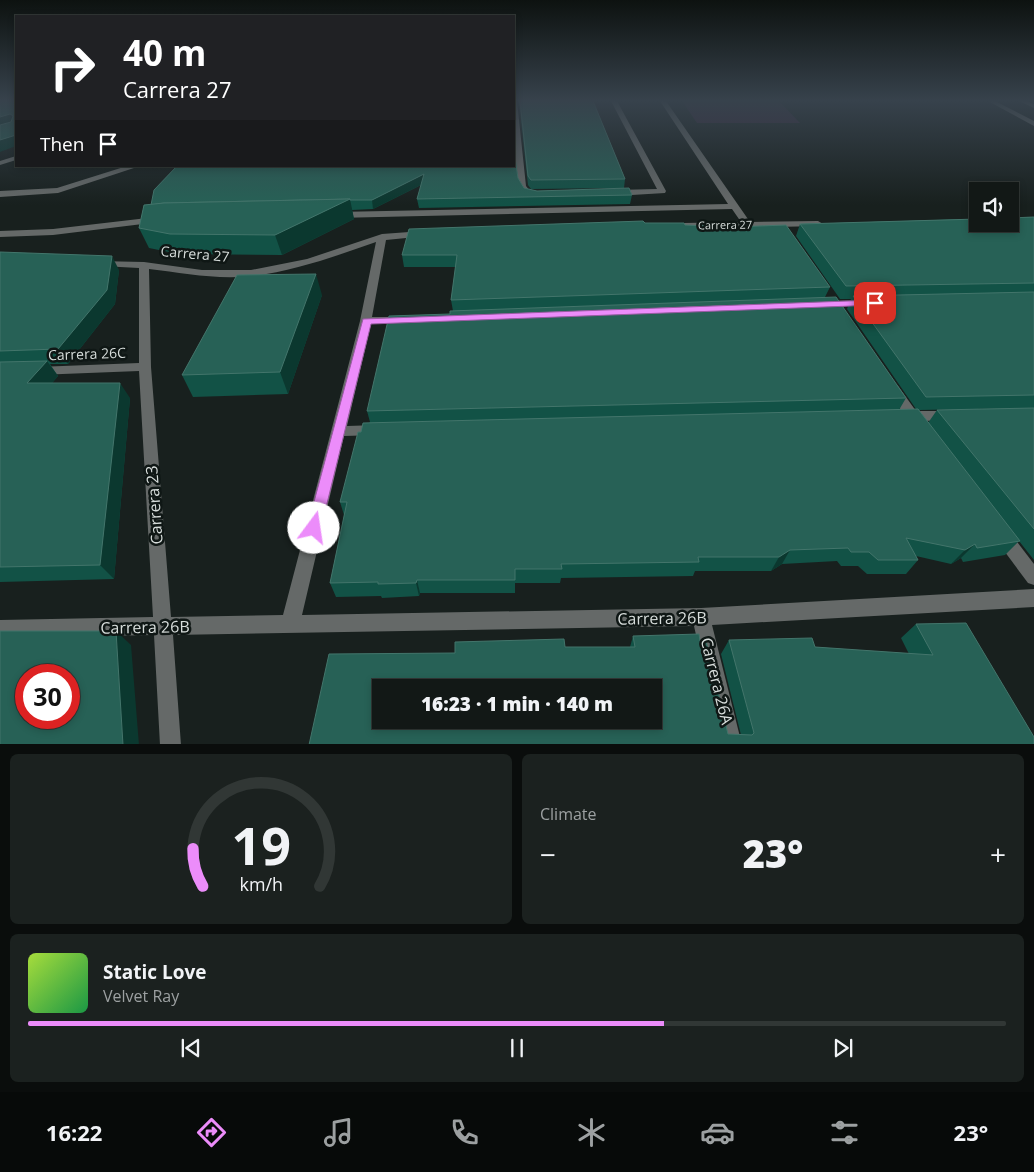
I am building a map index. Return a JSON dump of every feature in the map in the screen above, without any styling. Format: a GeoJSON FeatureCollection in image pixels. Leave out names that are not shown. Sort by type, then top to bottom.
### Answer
{"type":"FeatureCollection","features":[{"type":"Feature","properties":{"kind":"street"},"geometry":{"type":"LineString","coordinates":[[516,136],[522,186],[527,193],[546,194]]}},
{"type":"Feature","properties":{"kind":"street"},"geometry":{"type":"LineString","coordinates":[[604,193],[662,191],[633,136]]}},
{"type":"Feature","properties":{"kind":"street"},"geometry":{"type":"LineString","coordinates":[[687,136],[747,225]]}},
{"type":"Feature","properties":{"kind":"street"},"geometry":{"type":"LineString","coordinates":[[0,163],[15,158]]}},
{"type":"Feature","properties":{"kind":"street"},"geometry":{"type":"LineString","coordinates":[[0,194],[58,190],[133,167]]}},
{"type":"Feature","properties":{"kind":"street"},"geometry":{"type":"LineString","coordinates":[[323,215],[734,206]]}},
{"type":"Feature","properties":{"kind":"street"},"geometry":{"type":"LineString","coordinates":[[0,234],[53,232],[165,219]]}},
{"type":"Feature","properties":{"kind":"street","name":"Carrera 27"},"geometry":{"type":"LineString","coordinates":[[668,227],[747,225],[784,228],[830,224]]}},
{"type":"Feature","properties":{"kind":"street","name":"Carrera 27"},"geometry":{"type":"LineString","coordinates":[[86,263],[144,265],[202,273],[251,273],[309,262],[382,238],[431,234]]}},
{"type":"Feature","properties":{"kind":"street"},"geometry":{"type":"LineString","coordinates":[[290,625],[366,321],[382,238]]}},
{"type":"Feature","properties":{"kind":"street","name":"Carrera 23"},"geometry":{"type":"LineString","coordinates":[[144,265],[144,367],[171,744]]}},
{"type":"Feature","properties":{"kind":"street"},"geometry":{"type":"LineString","coordinates":[[815,304],[832,300],[875,303]]}},
{"type":"Feature","properties":{"kind":"street"},"geometry":{"type":"LineString","coordinates":[[832,300],[846,320]]}},
{"type":"Feature","properties":{"kind":"street"},"geometry":{"type":"LineString","coordinates":[[366,321],[416,320]]}},
{"type":"Feature","properties":{"kind":"street","name":"Carrera 26C"},"geometry":{"type":"LineString","coordinates":[[29,371],[144,367]]}},
{"type":"Feature","properties":{"kind":"street"},"geometry":{"type":"LineString","coordinates":[[884,376],[924,432]]}},
{"type":"Feature","properties":{"kind":"street"},"geometry":{"type":"LineString","coordinates":[[892,417],[968,415]]}},
{"type":"Feature","properties":{"kind":"street"},"geometry":{"type":"LineString","coordinates":[[338,430],[388,429]]}},
{"type":"Feature","properties":{"kind":"street"},"geometry":{"type":"LineString","coordinates":[[993,524],[1034,577]]}},
{"type":"Feature","properties":{"kind":"street","name":"Carrera 26B"},"geometry":{"type":"LineString","coordinates":[[0,629],[701,617],[1034,598]]}},
{"type":"Feature","properties":{"kind":"street","name":"Carrera 26A"},"geometry":{"type":"LineString","coordinates":[[701,617],[732,744]]}},
{"type":"Feature","properties":{"kind":"building"},"geometry":{"type":"Polygon","coordinates":[[[0,136],[14,136],[0,140],[0,136]]]}},
{"type":"Feature","properties":{"kind":"building"},"geometry":{"type":"Polygon","coordinates":[[[524,136],[607,136],[625,179],[531,180],[528,176],[524,136]]]}},
{"type":"Feature","properties":{"kind":"building"},"geometry":{"type":"Polygon","coordinates":[[[515,158],[518,178],[524,188],[537,191],[629,188],[632,195],[417,199],[424,174],[372,200],[164,203],[151,205],[154,190],[176,167],[515,167],[515,158]]]}},
{"type":"Feature","properties":{"kind":"building"},"geometry":{"type":"Polygon","coordinates":[[[350,199],[275,235],[170,234],[139,228],[144,205],[350,199]]]}},
{"type":"Feature","properties":{"kind":"building"},"geometry":{"type":"Polygon","coordinates":[[[1034,217],[1034,283],[846,286],[800,224],[969,219],[969,232],[1019,232],[1019,218],[1034,217]]]}},
{"type":"Feature","properties":{"kind":"building"},"geometry":{"type":"Polygon","coordinates":[[[643,221],[645,223],[684,223],[685,225],[733,227],[786,225],[830,287],[451,300],[457,255],[402,255],[409,229],[643,221]]]}},
{"type":"Feature","properties":{"kind":"building"},"geometry":{"type":"Polygon","coordinates":[[[0,252],[112,256],[107,290],[58,349],[0,351],[0,252]]]}},
{"type":"Feature","properties":{"kind":"building"},"geometry":{"type":"Polygon","coordinates":[[[316,274],[280,372],[182,375],[237,275],[316,274]]]}},
{"type":"Feature","properties":{"kind":"building"},"geometry":{"type":"Polygon","coordinates":[[[1034,292],[1034,395],[926,397],[853,296],[1034,292]]]}},
{"type":"Feature","properties":{"kind":"building"},"geometry":{"type":"Polygon","coordinates":[[[836,297],[906,398],[367,411],[389,316],[450,314],[450,311],[836,297]]]}},
{"type":"Feature","properties":{"kind":"building"},"geometry":{"type":"Polygon","coordinates":[[[47,361],[27,383],[120,383],[100,565],[0,567],[0,362],[47,361]]]}},
{"type":"Feature","properties":{"kind":"building"},"geometry":{"type":"Polygon","coordinates":[[[1034,408],[1034,529],[937,410],[1034,408]]]}},
{"type":"Feature","properties":{"kind":"building"},"geometry":{"type":"Polygon","coordinates":[[[918,409],[1020,541],[977,548],[975,544],[965,550],[906,538],[918,560],[878,560],[869,552],[851,552],[848,548],[790,550],[779,557],[698,557],[699,562],[561,564],[562,569],[515,569],[515,580],[417,580],[416,583],[378,584],[378,582],[330,583],[347,502],[340,502],[358,432],[361,432],[363,423],[918,409]]]}},
{"type":"Feature","properties":{"kind":"building"},"geometry":{"type":"Polygon","coordinates":[[[966,623],[1034,737],[1034,744],[309,744],[329,654],[455,653],[455,642],[564,639],[565,647],[635,647],[633,636],[699,634],[700,641],[706,641],[728,734],[752,735],[754,733],[729,640],[812,638],[815,647],[933,655],[916,624],[966,623]]]}},
{"type":"Feature","properties":{"kind":"building"},"geometry":{"type":"Polygon","coordinates":[[[0,631],[116,631],[123,744],[0,744],[0,631]]]}},
{"type":"Feature","properties":{"kind":"route"},"geometry":{"type":"LineString","coordinates":[[314,528],[366,321],[875,303]]}}]}
